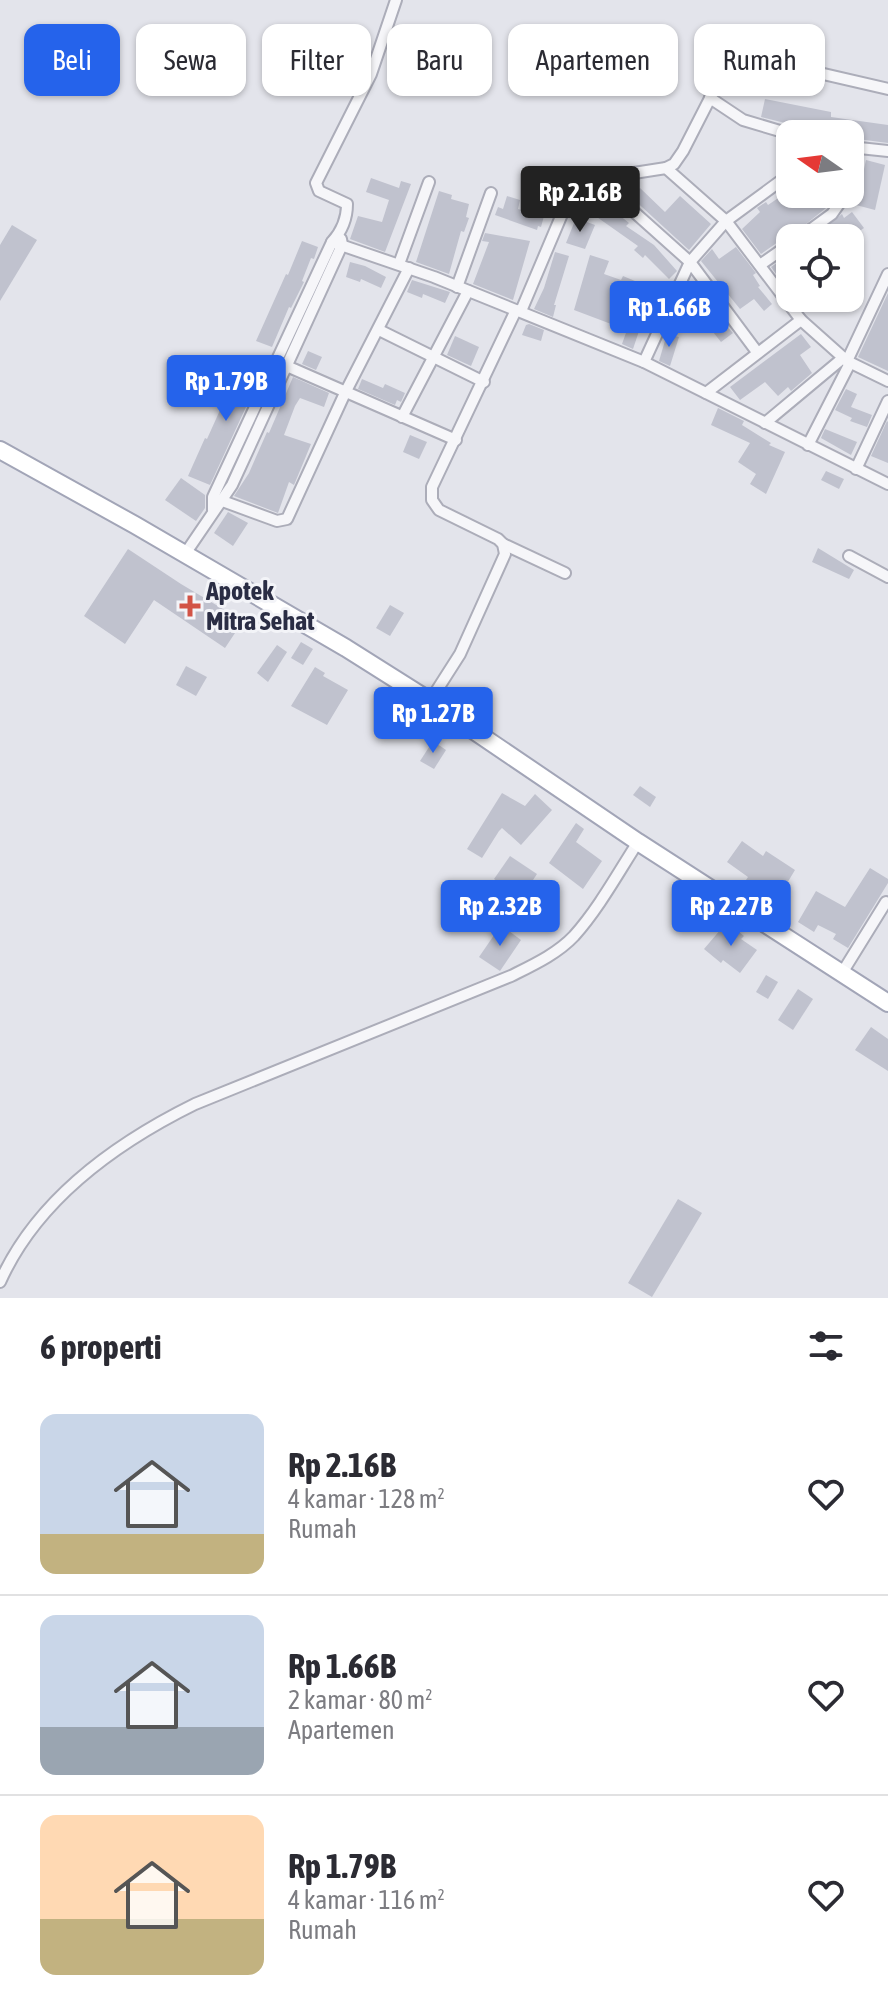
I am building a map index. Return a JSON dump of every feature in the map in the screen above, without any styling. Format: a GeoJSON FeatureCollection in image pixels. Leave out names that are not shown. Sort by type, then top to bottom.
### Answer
{"type":"FeatureCollection","features":[{"type":"Feature","properties":{"kind":"main road"},"geometry":{"type":"LineString","coordinates":[[0,450],[309,626],[430,701],[638,842],[888,1003]]}},
{"type":"Feature","properties":{"kind":"street"},"geometry":{"type":"LineString","coordinates":[[185,554],[227,483],[338,240],[347,204],[319,191],[316,183],[353,112],[396,0]]}},
{"type":"Feature","properties":{"kind":"street"},"geometry":{"type":"LineString","coordinates":[[565,573],[445,513],[434,505],[432,487],[519,311],[572,193],[584,182],[596,178],[666,168],[674,164],[726,67],[743,56],[888,89]]}},
{"type":"Feature","properties":{"kind":"street"},"geometry":{"type":"LineString","coordinates":[[710,98],[743,120],[776,130]]}},
{"type":"Feature","properties":{"kind":"street"},"geometry":{"type":"LineString","coordinates":[[864,149],[888,151]]}},
{"type":"Feature","properties":{"kind":"street"},"geometry":{"type":"LineString","coordinates":[[666,168],[726,221],[801,320],[847,360],[888,381]]}},
{"type":"Feature","properties":{"kind":"street"},"geometry":{"type":"LineString","coordinates":[[596,178],[690,262],[757,352]]}},
{"type":"Feature","properties":{"kind":"street"},"geometry":{"type":"LineString","coordinates":[[218,499],[277,521],[287,519],[345,393],[379,330],[404,266],[429,182]]}},
{"type":"Feature","properties":{"kind":"street"},"geometry":{"type":"LineString","coordinates":[[644,362],[690,262],[726,221],[776,184]]}},
{"type":"Feature","properties":{"kind":"street"},"geometry":{"type":"LineString","coordinates":[[457,287],[491,193]]}},
{"type":"Feature","properties":{"kind":"street"},"geometry":{"type":"LineString","coordinates":[[818,224],[836,208]]}},
{"type":"Feature","properties":{"kind":"street"},"geometry":{"type":"LineString","coordinates":[[338,240],[644,362],[888,484]]}},
{"type":"Feature","properties":{"kind":"street"},"geometry":{"type":"LineString","coordinates":[[760,265],[776,254]]}},
{"type":"Feature","properties":{"kind":"street"},"geometry":{"type":"LineString","coordinates":[[808,445],[888,274]]}},
{"type":"Feature","properties":{"kind":"street"},"geometry":{"type":"LineString","coordinates":[[402,417],[468,291]]}},
{"type":"Feature","properties":{"kind":"street"},"geometry":{"type":"LineString","coordinates":[[706,393],[801,320]]}},
{"type":"Feature","properties":{"kind":"street"},"geometry":{"type":"LineString","coordinates":[[379,330],[484,382]]}},
{"type":"Feature","properties":{"kind":"street"},"geometry":{"type":"LineString","coordinates":[[765,423],[847,360]]}},
{"type":"Feature","properties":{"kind":"street"},"geometry":{"type":"LineString","coordinates":[[282,365],[456,440]]}},
{"type":"Feature","properties":{"kind":"street"},"geometry":{"type":"LineString","coordinates":[[856,469],[888,401]]}},
{"type":"Feature","properties":{"kind":"street"},"geometry":{"type":"LineString","coordinates":[[430,701],[465,643],[502,561],[503,544]]}},
{"type":"Feature","properties":{"kind":"street"},"geometry":{"type":"LineString","coordinates":[[849,556],[888,577]]}},
{"type":"Feature","properties":{"kind":"street"},"geometry":{"type":"LineString","coordinates":[[0,1282],[24,1238],[60,1196],[99,1162],[148,1129],[195,1104],[511,976],[549,955],[573,936],[587,919],[638,842]]}},
{"type":"Feature","properties":{"kind":"street"},"geometry":{"type":"LineString","coordinates":[[842,973],[886,902]]}},
{"type":"Feature","properties":{"kind":"building"},"geometry":{"type":"Polygon","coordinates":[[[765,99],[831,112],[831,117],[852,120],[776,121],[761,117],[765,99]]]}},
{"type":"Feature","properties":{"kind":"building"},"geometry":{"type":"Polygon","coordinates":[[[864,122],[888,125],[888,143],[864,140],[864,122]]]}},
{"type":"Feature","properties":{"kind":"building"},"geometry":{"type":"Polygon","coordinates":[[[866,160],[885,165],[875,210],[864,207],[866,160]]]}},
{"type":"Feature","properties":{"kind":"building"},"geometry":{"type":"Polygon","coordinates":[[[371,178],[399,188],[401,181],[411,184],[385,252],[350,239],[358,216],[382,222],[389,200],[366,192],[371,178]]]}},
{"type":"Feature","properties":{"kind":"building"},"geometry":{"type":"Polygon","coordinates":[[[640,188],[665,212],[680,196],[711,224],[689,250],[631,197],[640,188]]]}},
{"type":"Feature","properties":{"kind":"building"},"geometry":{"type":"Polygon","coordinates":[[[439,191],[452,195],[451,199],[469,204],[466,217],[469,218],[464,232],[461,231],[449,274],[416,262],[439,191]]]}},
{"type":"Feature","properties":{"kind":"building"},"geometry":{"type":"Polygon","coordinates":[[[507,196],[520,200],[518,209],[544,216],[541,227],[538,226],[537,230],[495,215],[498,207],[503,209],[507,196]]]}},
{"type":"Feature","properties":{"kind":"building"},"geometry":{"type":"Polygon","coordinates":[[[776,200],[776,208],[826,208],[806,224],[776,224],[776,243],[761,254],[742,229],[760,212],[757,208],[766,202],[768,205],[776,200]]]}},
{"type":"Feature","properties":{"kind":"building"},"geometry":{"type":"Polygon","coordinates":[[[603,202],[629,223],[626,226],[654,245],[677,271],[669,279],[645,255],[643,258],[634,250],[638,246],[594,215],[603,202]]]}},
{"type":"Feature","properties":{"kind":"building"},"geometry":{"type":"Polygon","coordinates":[[[852,212],[861,224],[830,224],[842,214],[844,218],[852,212]]]}},
{"type":"Feature","properties":{"kind":"building"},"geometry":{"type":"Polygon","coordinates":[[[576,218],[595,225],[585,249],[566,243],[576,218]]]}},
{"type":"Feature","properties":{"kind":"building"},"geometry":{"type":"Polygon","coordinates":[[[12,225],[37,240],[0,301],[0,245],[12,225]]]}},
{"type":"Feature","properties":{"kind":"building"},"geometry":{"type":"Polygon","coordinates":[[[485,233],[530,241],[513,300],[473,284],[489,242],[482,241],[485,233]]]}},
{"type":"Feature","properties":{"kind":"building"},"geometry":{"type":"Polygon","coordinates":[[[302,241],[318,247],[272,347],[256,341],[302,241]]]}},
{"type":"Feature","properties":{"kind":"building"},"geometry":{"type":"Polygon","coordinates":[[[736,247],[756,273],[753,275],[758,287],[772,304],[764,311],[754,299],[740,309],[701,261],[712,249],[719,259],[736,247]]]}},
{"type":"Feature","properties":{"kind":"building"},"geometry":{"type":"Polygon","coordinates":[[[555,252],[569,256],[553,317],[534,309],[555,252]]]}},
{"type":"Feature","properties":{"kind":"building"},"geometry":{"type":"Polygon","coordinates":[[[590,255],[609,261],[604,274],[635,281],[628,298],[632,299],[625,319],[641,325],[633,349],[622,344],[627,330],[574,310],[590,255]]]}},
{"type":"Feature","properties":{"kind":"building"},"geometry":{"type":"Polygon","coordinates":[[[350,262],[386,277],[381,288],[361,279],[360,282],[346,277],[350,262]]]}},
{"type":"Feature","properties":{"kind":"building"},"geometry":{"type":"Polygon","coordinates":[[[412,280],[450,292],[445,303],[423,294],[422,298],[407,292],[412,280]]]}},
{"type":"Feature","properties":{"kind":"building"},"geometry":{"type":"Polygon","coordinates":[[[694,291],[733,333],[721,342],[686,298],[694,291]]]}},
{"type":"Feature","properties":{"kind":"building"},"geometry":{"type":"Polygon","coordinates":[[[888,293],[888,371],[858,357],[888,293]]]}},
{"type":"Feature","properties":{"kind":"building"},"geometry":{"type":"Polygon","coordinates":[[[529,324],[544,330],[541,341],[522,335],[529,324]]]}},
{"type":"Feature","properties":{"kind":"building"},"geometry":{"type":"Polygon","coordinates":[[[667,334],[679,337],[670,366],[659,361],[667,334]]]}},
{"type":"Feature","properties":{"kind":"building"},"geometry":{"type":"Polygon","coordinates":[[[801,334],[811,347],[800,355],[812,373],[791,391],[788,387],[778,396],[765,382],[740,400],[730,387],[801,334]]]}},
{"type":"Feature","properties":{"kind":"building"},"geometry":{"type":"Polygon","coordinates":[[[455,336],[479,347],[471,366],[447,355],[455,336]]]}},
{"type":"Feature","properties":{"kind":"building"},"geometry":{"type":"Polygon","coordinates":[[[308,351],[322,357],[316,370],[302,364],[308,351]]]}},
{"type":"Feature","properties":{"kind":"building"},"geometry":{"type":"Polygon","coordinates":[[[243,359],[263,370],[210,485],[188,476],[243,359]]]}},
{"type":"Feature","properties":{"kind":"building"},"geometry":{"type":"Polygon","coordinates":[[[293,377],[329,393],[324,407],[300,398],[295,406],[284,435],[311,444],[294,485],[289,482],[278,513],[234,496],[269,433],[293,377]]]}},
{"type":"Feature","properties":{"kind":"building"},"geometry":{"type":"Polygon","coordinates":[[[362,379],[405,393],[401,402],[397,400],[395,405],[358,389],[362,379]]]}},
{"type":"Feature","properties":{"kind":"building"},"geometry":{"type":"Polygon","coordinates":[[[846,389],[857,394],[851,407],[872,415],[867,427],[850,421],[852,418],[835,410],[846,389]]]}},
{"type":"Feature","properties":{"kind":"building"},"geometry":{"type":"Polygon","coordinates":[[[718,408],[744,421],[742,425],[771,443],[769,445],[785,452],[766,494],[750,484],[756,474],[738,462],[750,443],[711,425],[718,408]]]}},
{"type":"Feature","properties":{"kind":"building"},"geometry":{"type":"Polygon","coordinates":[[[888,422],[888,463],[871,456],[888,422]]]}},
{"type":"Feature","properties":{"kind":"building"},"geometry":{"type":"Polygon","coordinates":[[[825,429],[857,442],[851,455],[821,438],[825,429]]]}},
{"type":"Feature","properties":{"kind":"building"},"geometry":{"type":"Polygon","coordinates":[[[410,435],[427,442],[419,459],[403,452],[410,435]]]}},
{"type":"Feature","properties":{"kind":"building"},"geometry":{"type":"Polygon","coordinates":[[[826,471],[844,479],[839,489],[821,480],[826,471]]]}},
{"type":"Feature","properties":{"kind":"building"},"geometry":{"type":"Polygon","coordinates":[[[181,478],[205,495],[205,508],[196,521],[165,500],[181,478]]]}},
{"type":"Feature","properties":{"kind":"building"},"geometry":{"type":"Polygon","coordinates":[[[228,512],[248,523],[233,546],[214,533],[228,512]]]}},
{"type":"Feature","properties":{"kind":"building"},"geometry":{"type":"Polygon","coordinates":[[[818,548],[854,570],[849,579],[812,562],[818,548]]]}},
{"type":"Feature","properties":{"kind":"building"},"geometry":{"type":"Polygon","coordinates":[[[128,549],[243,621],[225,648],[154,600],[125,644],[84,616],[128,549]]]}},
{"type":"Feature","properties":{"kind":"building"},"geometry":{"type":"Polygon","coordinates":[[[390,605],[404,613],[390,636],[376,628],[390,605]]]}},
{"type":"Feature","properties":{"kind":"building"},"geometry":{"type":"Polygon","coordinates":[[[301,642],[313,649],[303,665],[291,658],[301,642]]]}},
{"type":"Feature","properties":{"kind":"building"},"geometry":{"type":"Polygon","coordinates":[[[277,645],[287,652],[268,682],[257,673],[277,645]]]}},
{"type":"Feature","properties":{"kind":"building"},"geometry":{"type":"Polygon","coordinates":[[[186,666],[207,677],[196,696],[176,685],[186,666]]]}},
{"type":"Feature","properties":{"kind":"building"},"geometry":{"type":"Polygon","coordinates":[[[315,667],[325,673],[323,676],[348,690],[327,725],[291,706],[315,667]]]}},
{"type":"Feature","properties":{"kind":"building"},"geometry":{"type":"Polygon","coordinates":[[[433,741],[446,750],[434,769],[420,761],[433,741]]]}},
{"type":"Feature","properties":{"kind":"building"},"geometry":{"type":"Polygon","coordinates":[[[640,786],[656,797],[650,807],[633,795],[640,786]]]}},
{"type":"Feature","properties":{"kind":"building"},"geometry":{"type":"Polygon","coordinates":[[[502,793],[525,806],[535,794],[552,810],[521,845],[502,828],[482,858],[467,849],[502,793]]]}},
{"type":"Feature","properties":{"kind":"building"},"geometry":{"type":"Polygon","coordinates":[[[576,823],[584,829],[576,842],[602,861],[583,889],[549,863],[576,823]]]}},
{"type":"Feature","properties":{"kind":"building"},"geometry":{"type":"Polygon","coordinates":[[[742,841],[763,856],[766,851],[795,870],[780,895],[764,885],[754,899],[740,889],[748,877],[727,862],[742,841]]]}},
{"type":"Feature","properties":{"kind":"building"},"geometry":{"type":"Polygon","coordinates":[[[510,856],[537,874],[521,898],[494,879],[510,856]]]}},
{"type":"Feature","properties":{"kind":"building"},"geometry":{"type":"Polygon","coordinates":[[[870,868],[888,879],[888,883],[848,948],[833,939],[836,934],[818,925],[814,932],[798,922],[816,891],[845,907],[870,868]]]}},
{"type":"Feature","properties":{"kind":"building"},"geometry":{"type":"Polygon","coordinates":[[[727,922],[744,936],[741,939],[757,950],[740,973],[704,949],[727,922]]]}},
{"type":"Feature","properties":{"kind":"building"},"geometry":{"type":"Polygon","coordinates":[[[501,925],[521,940],[500,971],[479,957],[501,925]]]}},
{"type":"Feature","properties":{"kind":"building"},"geometry":{"type":"Polygon","coordinates":[[[766,975],[778,982],[768,999],[756,992],[766,975]]]}},
{"type":"Feature","properties":{"kind":"building"},"geometry":{"type":"Polygon","coordinates":[[[798,989],[813,999],[793,1030],[778,1020],[798,989]]]}},
{"type":"Feature","properties":{"kind":"building"},"geometry":{"type":"Polygon","coordinates":[[[871,1027],[888,1039],[888,1071],[855,1050],[871,1027]]]}},
{"type":"Feature","properties":{"kind":"building"},"geometry":{"type":"Polygon","coordinates":[[[678,1199],[702,1213],[652,1297],[628,1283],[678,1199]]]}},
{"type":"Feature","properties":{"kind":"place","name":"Apotek Mitra Sehat"},"geometry":{"type":"Point","coordinates":[190,606]}}]}
